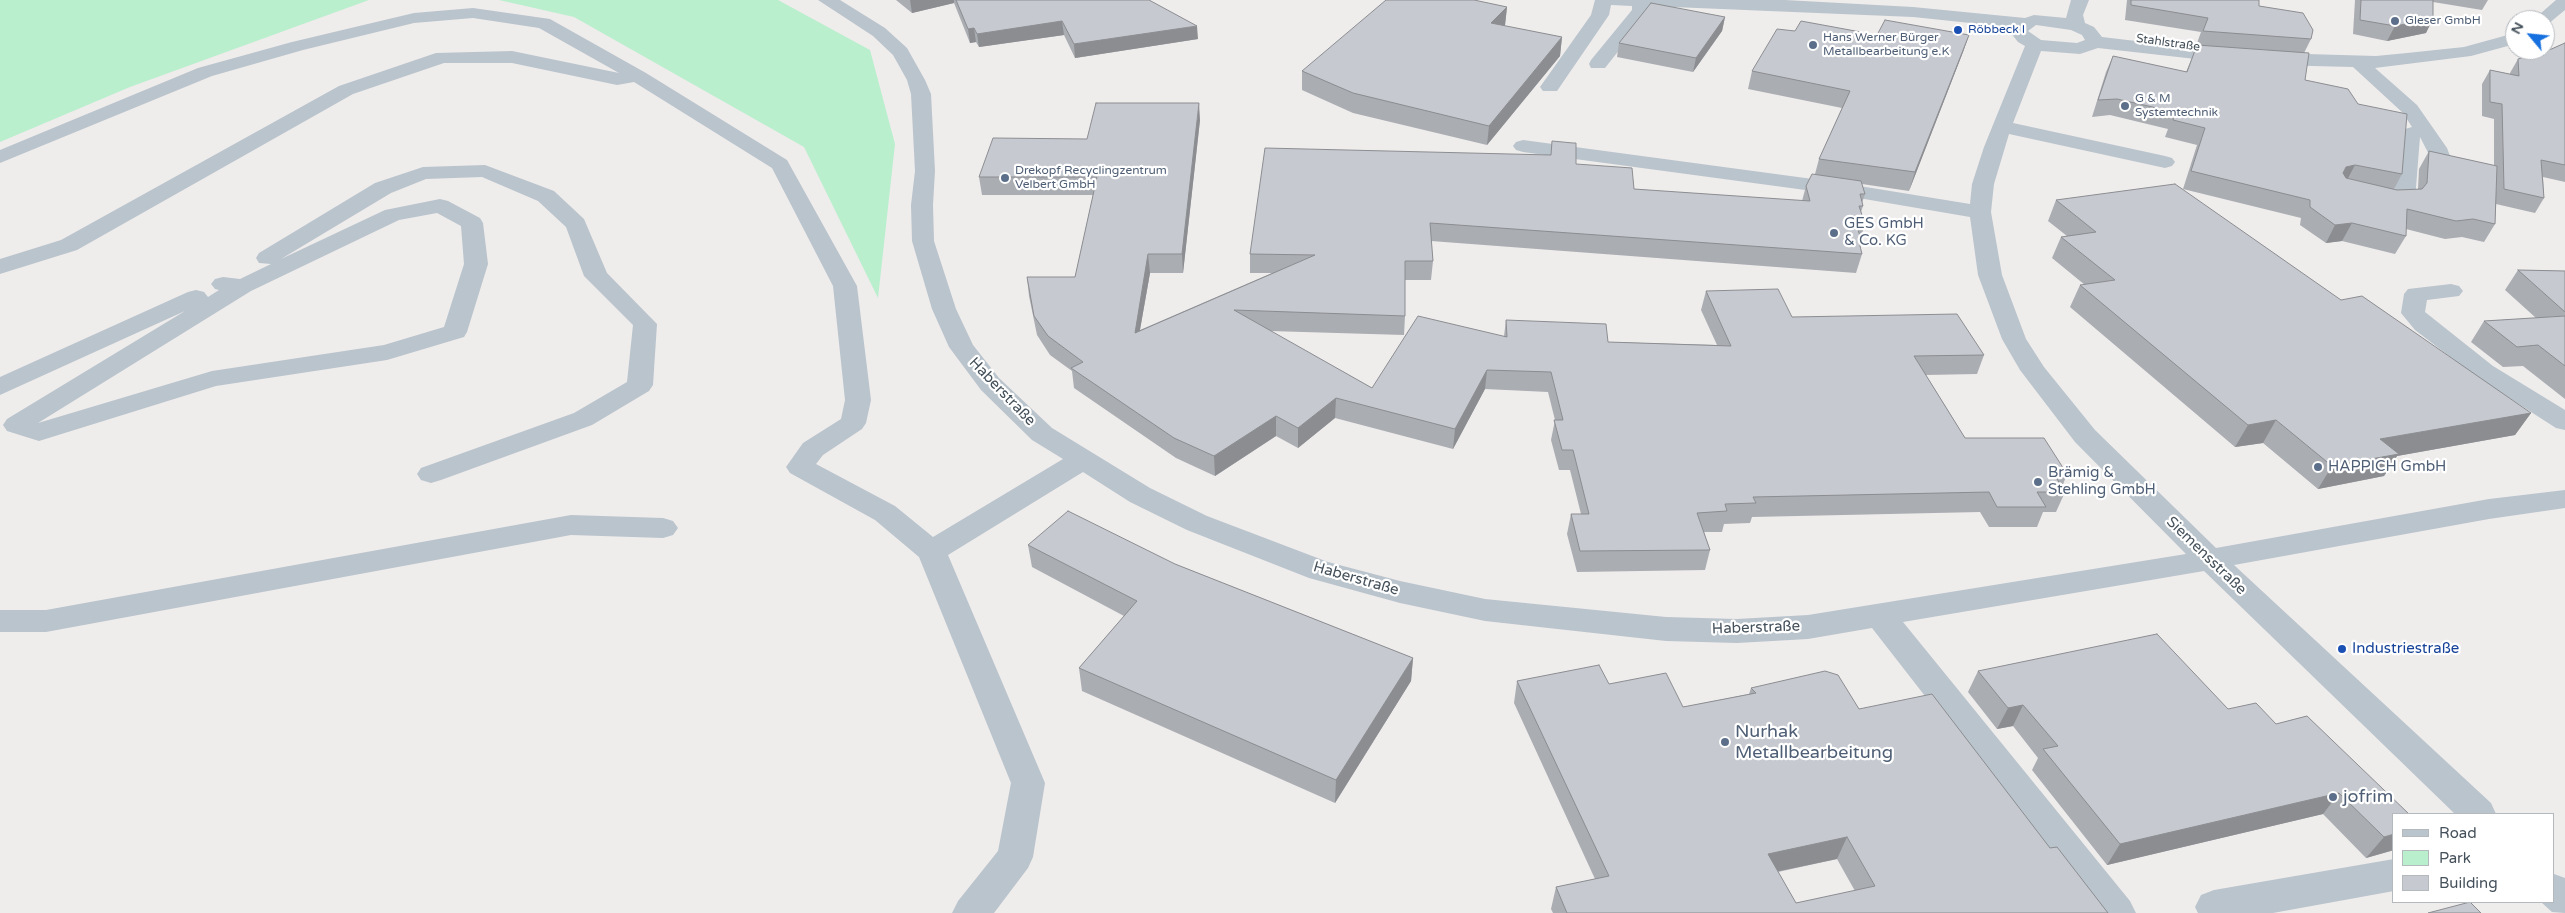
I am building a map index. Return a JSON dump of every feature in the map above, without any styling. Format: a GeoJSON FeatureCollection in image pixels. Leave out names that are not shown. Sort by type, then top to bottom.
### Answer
{"type":"FeatureCollection","features":[{"type":"Feature","properties":{"kind":"street","name":"Haberstraße"},"geometry":{"type":"LineString","coordinates":[[827,0],[878,32],[901,52],[916,80],[921,94],[925,171],[922,205],[923,241],[944,309],[960,347],[990,384],[1042,434],[1140,495],[1197,523],[1320,571],[1400,592],[1485,610],[1574,621],[1666,629],[1728,630],[1808,627],[2210,560]]}},
{"type":"Feature","properties":{"kind":"street"},"geometry":{"type":"LineString","coordinates":[[1550,87],[1600,15],[1604,0]]}},
{"type":"Feature","properties":{"kind":"street"},"geometry":{"type":"LineString","coordinates":[[1610,0],[1833,8],[2022,27],[2035,44],[2065,49],[2080,49],[2087,33],[2074,15],[2080,0]]}},
{"type":"Feature","properties":{"kind":"street"},"geometry":{"type":"LineString","coordinates":[[1598,64],[1641,11],[1640,1]]}},
{"type":"Feature","properties":{"kind":"street"},"geometry":{"type":"LineString","coordinates":[[2554,10],[2565,1]]}},
{"type":"Feature","properties":{"kind":"street"},"geometry":{"type":"LineString","coordinates":[[0,157],[204,72],[298,46],[414,18],[473,13],[544,23],[639,77],[780,164],[845,286],[858,400],[853,423],[813,450],[800,467],[885,513],[932,551],[1028,783],[1015,857],[971,913]]}},
{"type":"Feature","properties":{"kind":"street","name":"Stahlstraße"},"geometry":{"type":"LineString","coordinates":[[2022,27],[2052,13],[2087,33],[2214,56],[2308,62],[2358,62],[2407,59],[2464,52],[2505,41]]}},
{"type":"Feature","properties":{"kind":"street","name":"Siemensstraße"},"geometry":{"type":"LineString","coordinates":[[2035,44],[2006,121],[1994,147],[1983,184],[1980,212],[1990,275],[2014,339],[2033,370],[2085,436],[2210,560],[2477,813]]}},
{"type":"Feature","properties":{"kind":"street","name":"Siemensstraße"},"geometry":{"type":"LineString","coordinates":[[2006,121],[2053,56],[2065,49]]}},
{"type":"Feature","properties":{"kind":"street"},"geometry":{"type":"LineString","coordinates":[[0,266],[69,245],[346,90],[442,56],[512,57],[617,79],[639,77]]}},
{"type":"Feature","properties":{"kind":"street"},"geometry":{"type":"LineString","coordinates":[[2358,62],[2410,109],[2437,148],[2444,166]]}},
{"type":"Feature","properties":{"kind":"street"},"geometry":{"type":"LineString","coordinates":[[2006,121],[2165,162]]}},
{"type":"Feature","properties":{"kind":"street"},"geometry":{"type":"LineString","coordinates":[[2363,194],[2387,200],[2404,200],[2408,140],[2412,133],[2425,129]]}},
{"type":"Feature","properties":{"kind":"street"},"geometry":{"type":"LineString","coordinates":[[1523,146],[1835,188],[1980,212]]}},
{"type":"Feature","properties":{"kind":"street"},"geometry":{"type":"LineString","coordinates":[[0,387],[233,285],[394,215],[440,206],[472,223],[476,264],[455,332],[387,352],[212,379],[39,433],[16,425],[233,285],[383,188],[423,173],[485,171],[546,196],[576,224],[596,276],[646,324],[640,385],[583,419],[432,474]]}},
{"type":"Feature","properties":{"kind":"street"},"geometry":{"type":"LineString","coordinates":[[2451,291],[2416,294],[2413,314],[2484,371],[2565,422]]}},
{"type":"Feature","properties":{"kind":"street"},"geometry":{"type":"LineString","coordinates":[[932,551],[1082,460]]}},
{"type":"Feature","properties":{"kind":"street"},"geometry":{"type":"LineString","coordinates":[[2210,560],[2266,548],[2489,509],[2565,499]]}},
{"type":"Feature","properties":{"kind":"street"},"geometry":{"type":"LineString","coordinates":[[0,621],[46,621],[572,525],[663,528]]}},
{"type":"Feature","properties":{"kind":"street"},"geometry":{"type":"LineString","coordinates":[[1880,616],[2117,913]]}},
{"type":"Feature","properties":{"kind":"street"},"geometry":{"type":"LineString","coordinates":[[2214,907],[2392,875]]}},
{"type":"Feature","properties":{"kind":"street"},"geometry":{"type":"LineString","coordinates":[[2555,891],[2565,900]]}},
{"type":"Feature","properties":{"kind":"green space"},"geometry":{"type":"Polygon","coordinates":[[[0,0],[369,0],[130,87],[0,142],[0,0]]]}},
{"type":"Feature","properties":{"kind":"green space"},"geometry":{"type":"Polygon","coordinates":[[[499,0],[778,0],[870,50],[895,144],[878,298],[804,147],[574,17],[499,0]]]}},
{"type":"Feature","properties":{"kind":"building"},"geometry":{"type":"Polygon","coordinates":[[[956,0],[1149,0],[1197,26],[1074,44],[1062,21],[977,34],[974,28],[968,29],[956,0]]]}},
{"type":"Feature","properties":{"kind":"building"},"geometry":{"type":"Polygon","coordinates":[[[1386,0],[1474,0],[1507,7],[1491,23],[1562,37],[1489,126],[1353,93],[1302,71],[1386,0]]]}},
{"type":"Feature","properties":{"kind":"building"},"geometry":{"type":"Polygon","coordinates":[[[2131,0],[2259,0],[2259,6],[2303,13],[2313,30],[2311,39],[2203,31],[2208,18],[2131,5],[2131,0]]]}},
{"type":"Feature","properties":{"kind":"building"},"geometry":{"type":"Polygon","coordinates":[[[2361,0],[2433,0],[2433,19],[2395,26],[2360,20],[2361,0]]]}},
{"type":"Feature","properties":{"kind":"building"},"geometry":{"type":"Polygon","coordinates":[[[1651,3],[1725,17],[1696,58],[1619,43],[1651,3]]]}},
{"type":"Feature","properties":{"kind":"building"},"geometry":{"type":"Polygon","coordinates":[[[1885,20],[1969,35],[1915,172],[1819,159],[1850,91],[1752,71],[1777,29],[1795,31],[1801,21],[1877,35],[1885,20]]]}},
{"type":"Feature","properties":{"kind":"building"},"geometry":{"type":"Polygon","coordinates":[[[2565,43],[2565,165],[2541,160],[2544,198],[2504,189],[2502,104],[2490,102],[2490,70],[2519,76],[2518,60],[2555,60],[2555,47],[2565,43]]]}},
{"type":"Feature","properties":{"kind":"building"},"geometry":{"type":"Polygon","coordinates":[[[2197,45],[2309,53],[2305,80],[2348,89],[2358,104],[2407,114],[2402,174],[2355,165],[2346,167],[2343,173],[2346,178],[2397,190],[2422,189],[2427,183],[2429,151],[2497,166],[2495,224],[2473,219],[2456,221],[2407,209],[2406,236],[2352,223],[2335,225],[2310,207],[2310,200],[2191,171],[2205,128],[2173,120],[2175,112],[2117,99],[2098,100],[2113,56],[2187,72],[2197,45]]]}},
{"type":"Feature","properties":{"kind":"building"},"geometry":{"type":"Polygon","coordinates":[[[1096,103],[1199,103],[1182,254],[1148,254],[1135,333],[1315,255],[1250,254],[1265,148],[1551,155],[1552,141],[1576,143],[1576,164],[1632,168],[1634,189],[1810,201],[1806,186],[1812,174],[1861,181],[1865,194],[1860,194],[1863,206],[1859,206],[1863,218],[1859,218],[1863,230],[1858,230],[1862,242],[1859,242],[1862,254],[1430,223],[1433,261],[1405,261],[1405,316],[1234,310],[1372,388],[1418,316],[1507,337],[1506,320],[1606,324],[1608,342],[1731,346],[1706,291],[1778,289],[1792,317],[1957,314],[1984,355],[1914,356],[1965,438],[2044,438],[2067,474],[2054,474],[2065,492],[2037,492],[2046,507],[1997,507],[1989,492],[1753,497],[1756,503],[1725,504],[1727,511],[1697,513],[1710,550],[1580,551],[1571,514],[1589,514],[1573,450],[1562,450],[1554,420],[1563,420],[1551,372],[1487,370],[1455,429],[1336,398],[1298,428],[1276,416],[1214,456],[1174,438],[1071,368],[1083,362],[1048,336],[1034,316],[1027,277],[1075,277],[1097,177],[979,177],[993,138],[1087,139],[1096,103]]]}},
{"type":"Feature","properties":{"kind":"building"},"geometry":{"type":"Polygon","coordinates":[[[2175,184],[2341,300],[2362,296],[2531,413],[2380,439],[2399,454],[2332,466],[2276,420],[2248,425],[2080,285],[2115,280],[2061,237],[2096,232],[2056,200],[2175,184]]]}},
{"type":"Feature","properties":{"kind":"building"},"geometry":{"type":"Polygon","coordinates":[[[2518,270],[2565,271],[2565,312],[2518,270]]]}},
{"type":"Feature","properties":{"kind":"building"},"geometry":{"type":"Polygon","coordinates":[[[2565,316],[2565,366],[2538,345],[2517,347],[2484,321],[2565,316]]]}},
{"type":"Feature","properties":{"kind":"building"},"geometry":{"type":"Polygon","coordinates":[[[1068,511],[1175,564],[1413,658],[1336,780],[1079,668],[1137,601],[1028,545],[1068,511]]]}},
{"type":"Feature","properties":{"kind":"building"},"geometry":{"type":"Polygon","coordinates":[[[2157,634],[2228,709],[2256,703],[2276,724],[2307,716],[2408,813],[2392,813],[2392,835],[2384,837],[2339,793],[2120,844],[2043,749],[2058,746],[2023,705],[2008,708],[1978,671],[2157,634]]]}},
{"type":"Feature","properties":{"kind":"building"},"geometry":{"type":"Polygon","coordinates":[[[1599,665],[1609,684],[1666,673],[1683,707],[1756,693],[1751,688],[1825,671],[1838,675],[1859,709],[1932,694],[2050,848],[2057,847],[2108,913],[1567,913],[1556,887],[1609,876],[1517,681],[1599,665]],[[1847,837],[1768,854],[1796,903],[1875,886],[1847,837]]]}},
{"type":"Feature","properties":{"kind":"building"},"geometry":{"type":"Polygon","coordinates":[[[2471,903],[2481,913],[2428,913],[2471,903]]]}},
{"type":"Feature","properties":{"kind":"place","name":"Gleser GmbH"},"geometry":{"type":"Point","coordinates":[2395,21]}},
{"type":"Feature","properties":{"kind":"place","name":"Röbbeck I"},"geometry":{"type":"Point","coordinates":[1958,30]}},
{"type":"Feature","properties":{"kind":"place","name":"Hans Werner Bürger Metallbearbeitung e.K"},"geometry":{"type":"Point","coordinates":[1813,45]}},
{"type":"Feature","properties":{"kind":"place","name":"G & M Systemtechnik"},"geometry":{"type":"Point","coordinates":[2125,106]}},
{"type":"Feature","properties":{"kind":"place","name":"Drekopf Recyclingzentrum Velbert GmbH"},"geometry":{"type":"Point","coordinates":[1005,178]}},
{"type":"Feature","properties":{"kind":"place","name":"GES GmbH & Co. KG"},"geometry":{"type":"Point","coordinates":[1834,233]}},
{"type":"Feature","properties":{"kind":"place","name":"HAPPICH GmbH"},"geometry":{"type":"Point","coordinates":[2318,467]}},
{"type":"Feature","properties":{"kind":"place","name":"Brämig & Stehling GmbH"},"geometry":{"type":"Point","coordinates":[2038,482]}},
{"type":"Feature","properties":{"kind":"place","name":"Industriestraße"},"geometry":{"type":"Point","coordinates":[2342,649]}},
{"type":"Feature","properties":{"kind":"place","name":"Nurhak Metallbearbeitung"},"geometry":{"type":"Point","coordinates":[1725,742]}},
{"type":"Feature","properties":{"kind":"place","name":"jofrim"},"geometry":{"type":"Point","coordinates":[2333,797]}}]}
